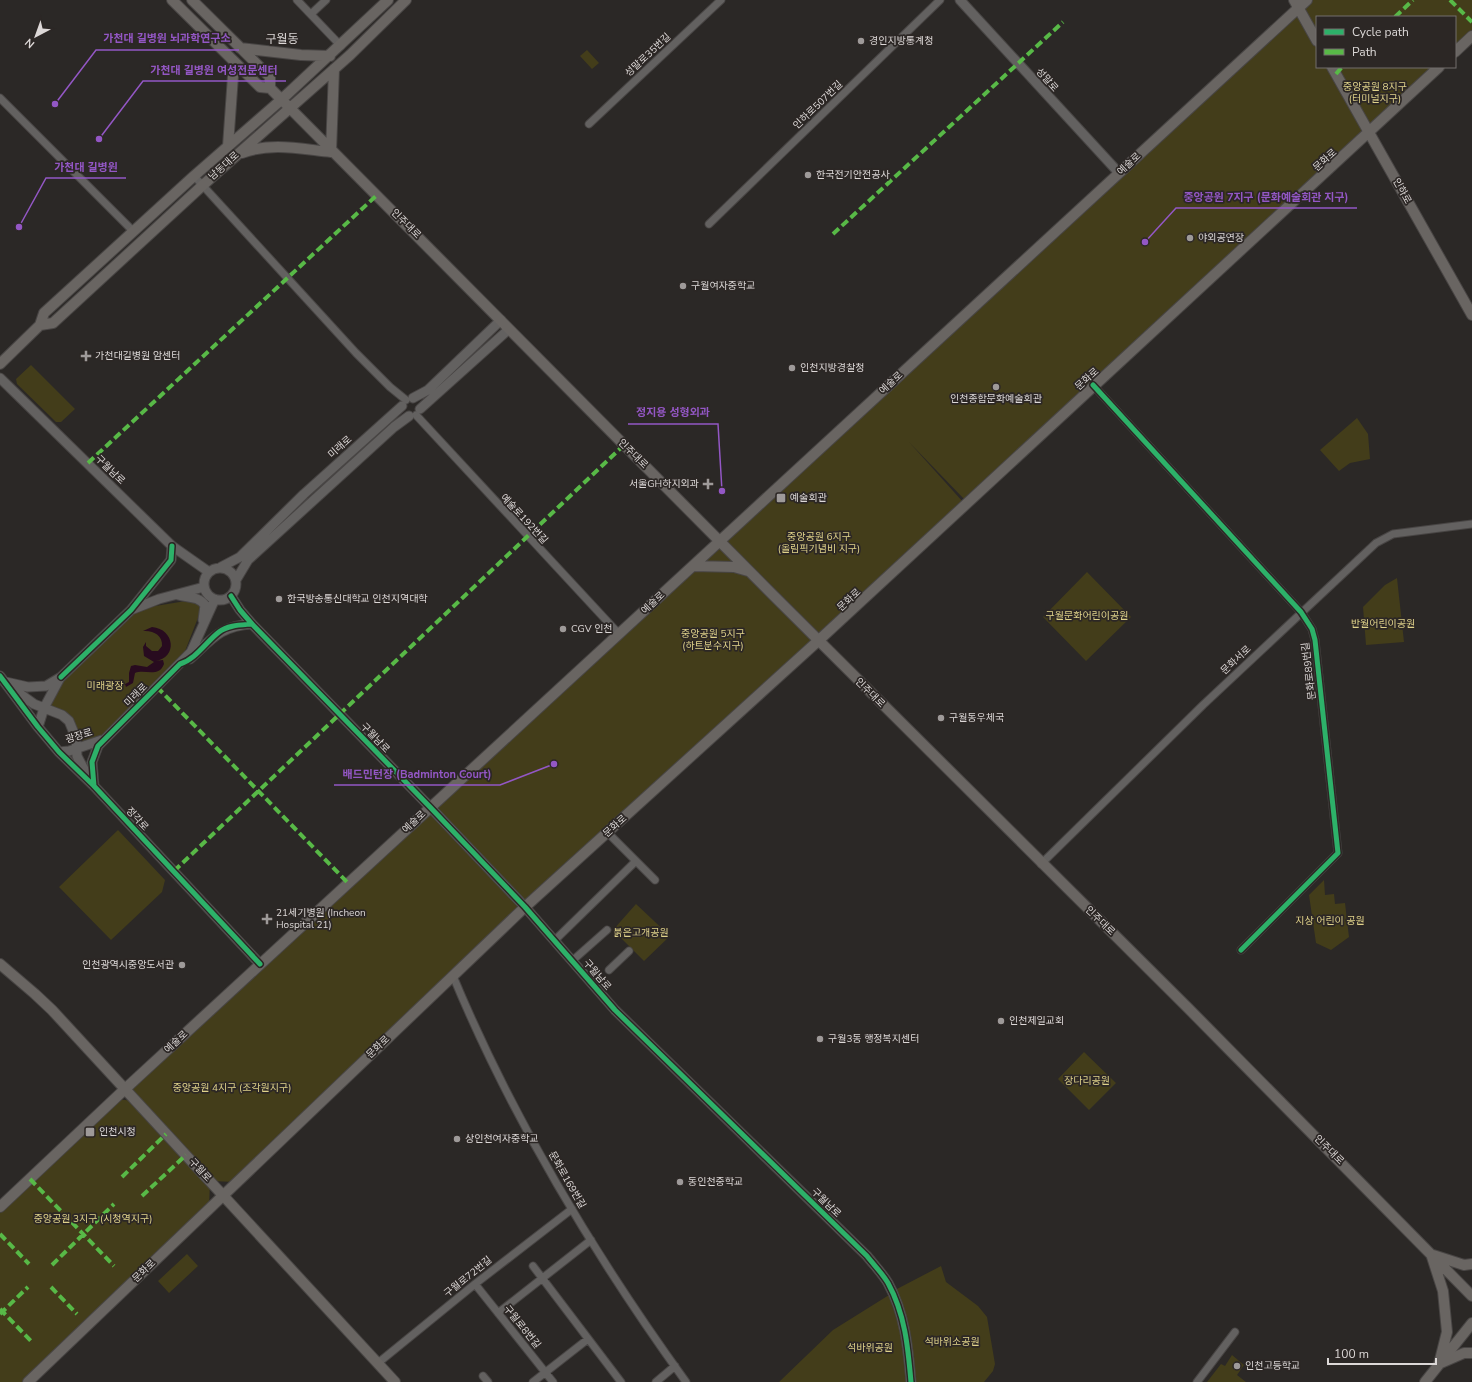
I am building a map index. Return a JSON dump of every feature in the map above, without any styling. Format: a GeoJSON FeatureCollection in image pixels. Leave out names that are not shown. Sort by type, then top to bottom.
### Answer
{"type":"FeatureCollection","features":[{"type":"Feature","properties":{"kind":"main road","name":"인주대로"},"geometry":{"type":"LineString","coordinates":[[172,0],[260,87],[270,88],[331,152],[358,176],[719,542],[1041,864],[1205,1025],[1472,1296]]}},
{"type":"Feature","properties":{"kind":"main road","name":"인주대로"},"geometry":{"type":"LineString","coordinates":[[192,0],[270,77],[270,88]]}},
{"type":"Feature","properties":{"kind":"main road","name":"남동대로"},"geometry":{"type":"LineString","coordinates":[[0,364],[40,325],[44,313],[194,176],[282,100],[341,46],[388,0]]}},
{"type":"Feature","properties":{"kind":"main road","name":"남동대로"},"geometry":{"type":"LineString","coordinates":[[40,325],[53,323],[236,155],[334,69],[406,0]]}},
{"type":"Feature","properties":{"kind":"main road","name":"예술로"},"geometry":{"type":"LineString","coordinates":[[0,1207],[260,964],[1119,173],[1296,4],[1307,0]]}},
{"type":"Feature","properties":{"kind":"main road"},"geometry":{"type":"LineString","coordinates":[[1296,4],[1316,39]]}},
{"type":"Feature","properties":{"kind":"main road"},"geometry":{"type":"LineString","coordinates":[[1456,51],[1472,36]]}},
{"type":"Feature","properties":{"kind":"main road"},"geometry":{"type":"LineString","coordinates":[[240,48],[301,55],[330,56]]}},
{"type":"Feature","properties":{"kind":"main road"},"geometry":{"type":"LineString","coordinates":[[228,146],[234,62]]}},
{"type":"Feature","properties":{"kind":"main road","name":"인하로"},"geometry":{"type":"LineString","coordinates":[[1333,68],[1472,315]]}},
{"type":"Feature","properties":{"kind":"main road","name":"문화로"},"geometry":{"type":"LineString","coordinates":[[28,1382],[525,907],[818,641],[1438,68]]}},
{"type":"Feature","properties":{"kind":"main road"},"geometry":{"type":"LineString","coordinates":[[236,155],[252,149],[278,147],[331,152],[334,69]]}},
{"type":"Feature","properties":{"kind":"main road"},"geometry":{"type":"LineString","coordinates":[[693,566],[734,568],[748,571]]}},
{"type":"Feature","properties":{"kind":"main road","name":"구월로"},"geometry":{"type":"LineString","coordinates":[[0,964],[41,999],[396,1382]]}},
{"type":"Feature","properties":{"kind":"main road"},"geometry":{"type":"LineString","coordinates":[[1431,1255],[1464,1265],[1472,1264]]}},
{"type":"Feature","properties":{"kind":"main road"},"geometry":{"type":"LineString","coordinates":[[1431,1255],[1443,1291],[1447,1332],[1440,1364]]}},
{"type":"Feature","properties":{"kind":"main road"},"geometry":{"type":"LineString","coordinates":[[1426,1382],[1472,1323]]}},
{"type":"Feature","properties":{"kind":"main road"},"geometry":{"type":"LineString","coordinates":[[1440,1364],[1464,1353],[1472,1353]]}},
{"type":"Feature","properties":{"kind":"street"},"geometry":{"type":"LineString","coordinates":[[297,0],[341,46]]}},
{"type":"Feature","properties":{"kind":"street"},"geometry":{"type":"LineString","coordinates":[[311,14],[326,0]]}},
{"type":"Feature","properties":{"kind":"street","name":"성말로35번길"},"geometry":{"type":"LineString","coordinates":[[589,124],[721,0]]}},
{"type":"Feature","properties":{"kind":"street","name":"인하로507번길"},"geometry":{"type":"LineString","coordinates":[[709,224],[940,0]]}},
{"type":"Feature","properties":{"kind":"street","name":"성말로"},"geometry":{"type":"LineString","coordinates":[[960,0],[1119,173]]}},
{"type":"Feature","properties":{"kind":"street"},"geometry":{"type":"LineString","coordinates":[[0,98],[133,231]]}},
{"type":"Feature","properties":{"kind":"street"},"geometry":{"type":"LineString","coordinates":[[194,176],[356,353],[407,401],[419,402],[415,414]]}},
{"type":"Feature","properties":{"kind":"street","name":"미래로"},"geometry":{"type":"LineString","coordinates":[[221,567],[240,557],[304,494],[407,401],[428,390],[501,320]]}},
{"type":"Feature","properties":{"kind":"street"},"geometry":{"type":"LineString","coordinates":[[236,580],[229,570],[221,567],[209,572],[204,579],[204,587],[208,595],[215,599],[224,600],[231,596],[236,588],[236,580],[248,560],[394,427],[415,414],[509,329]]}},
{"type":"Feature","properties":{"kind":"street","name":"구월남로"},"geometry":{"type":"LineString","coordinates":[[0,378],[172,546],[209,572]]}},
{"type":"Feature","properties":{"kind":"street","name":"문화로89번길"},"geometry":{"type":"LineString","coordinates":[[1094,385],[1301,612],[1312,629],[1338,853],[1241,950]]}},
{"type":"Feature","properties":{"kind":"street"},"geometry":{"type":"LineString","coordinates":[[407,401],[403,412],[415,414]]}},
{"type":"Feature","properties":{"kind":"street","name":"예술로192번길"},"geometry":{"type":"LineString","coordinates":[[415,414],[618,634]]}},
{"type":"Feature","properties":{"kind":"street","name":"문화서로"},"geometry":{"type":"LineString","coordinates":[[1041,864],[1365,552],[1385,537],[1402,532],[1472,524]]}},
{"type":"Feature","properties":{"kind":"street"},"geometry":{"type":"LineString","coordinates":[[3,679],[28,687],[40,688],[60,677],[131,610],[171,560],[172,546]]}},
{"type":"Feature","properties":{"kind":"street"},"geometry":{"type":"LineString","coordinates":[[131,610],[204,587]]}},
{"type":"Feature","properties":{"kind":"street"},"geometry":{"type":"LineString","coordinates":[[175,595],[197,598],[201,600],[205,606],[202,629]]}},
{"type":"Feature","properties":{"kind":"street","name":"구월남로"},"geometry":{"type":"LineString","coordinates":[[231,596],[252,624],[525,907],[615,1010],[867,1256],[887,1282],[898,1308],[908,1342],[911,1382]]}},
{"type":"Feature","properties":{"kind":"street","name":"미래로"},"geometry":{"type":"LineString","coordinates":[[104,739],[191,652],[215,599]]}},
{"type":"Feature","properties":{"kind":"street"},"geometry":{"type":"LineString","coordinates":[[180,664],[188,662],[220,631],[237,625],[252,624]]}},
{"type":"Feature","properties":{"kind":"street"},"geometry":{"type":"LineString","coordinates":[[38,728],[44,708],[60,677]]}},
{"type":"Feature","properties":{"kind":"street","name":"정각로"},"geometry":{"type":"LineString","coordinates":[[3,679],[34,704],[62,715],[69,721],[76,738],[76,749],[83,768],[94,786]]}},
{"type":"Feature","properties":{"kind":"street","name":"정각로"},"geometry":{"type":"LineString","coordinates":[[3,679],[38,728],[59,752],[94,786],[260,964]]}},
{"type":"Feature","properties":{"kind":"street"},"geometry":{"type":"LineString","coordinates":[[94,786],[92,762],[93,754],[104,739]]}},
{"type":"Feature","properties":{"kind":"street","name":"광장로"},"geometry":{"type":"LineString","coordinates":[[59,752],[76,749],[104,739]]}},
{"type":"Feature","properties":{"kind":"street"},"geometry":{"type":"LineString","coordinates":[[608,833],[655,880]]}},
{"type":"Feature","properties":{"kind":"street"},"geometry":{"type":"LineString","coordinates":[[554,941],[636,861]]}},
{"type":"Feature","properties":{"kind":"street"},"geometry":{"type":"LineString","coordinates":[[572,961],[607,930]]}},
{"type":"Feature","properties":{"kind":"street"},"geometry":{"type":"LineString","coordinates":[[609,970],[629,951]]}},
{"type":"Feature","properties":{"kind":"street","name":"문화로169번길"},"geometry":{"type":"LineString","coordinates":[[453,976],[496,1068],[529,1133],[572,1209],[650,1332],[686,1382]]}},
{"type":"Feature","properties":{"kind":"street","name":"구월로72번길"},"geometry":{"type":"LineString","coordinates":[[378,1363],[475,1284],[572,1209]]}},
{"type":"Feature","properties":{"kind":"street"},"geometry":{"type":"LineString","coordinates":[[498,1313],[591,1240]]}},
{"type":"Feature","properties":{"kind":"street"},"geometry":{"type":"LineString","coordinates":[[533,1266],[621,1382]]}},
{"type":"Feature","properties":{"kind":"street","name":"구월로8번길"},"geometry":{"type":"LineString","coordinates":[[475,1284],[553,1382]]}},
{"type":"Feature","properties":{"kind":"street"},"geometry":{"type":"LineString","coordinates":[[1197,1382],[1235,1332]]}},
{"type":"Feature","properties":{"kind":"street"},"geometry":{"type":"LineString","coordinates":[[533,1382],[588,1339]]}},
{"type":"Feature","properties":{"kind":"street"},"geometry":{"type":"LineString","coordinates":[[656,1382],[675,1366]]}},
{"type":"Feature","properties":{"kind":"green space"},"geometry":{"type":"Polygon","coordinates":[[[1307,0],[1472,0],[1472,36],[1456,51],[1456,16],[1316,16],[1316,68],[1331,68],[1364,131],[965,500],[909,442],[963,502],[525,902],[518,900],[516,916],[236,1182],[210,1181],[209,1208],[28,1382],[0,1382],[0,1208],[115,1099],[135,1101],[125,1089],[424,814],[437,815],[430,807],[1307,0]]]}},
{"type":"Feature","properties":{"kind":"green space"},"geometry":{"type":"Polygon","coordinates":[[[587,50],[599,63],[592,69],[580,56],[587,50]]]}},
{"type":"Feature","properties":{"kind":"green space","name":"중앙공원 8지구 (터미널지구)"},"geometry":{"type":"Polygon","coordinates":[[[1333,68],[1438,68],[1369,132],[1333,68]]]}},
{"type":"Feature","properties":{"kind":"green space"},"geometry":{"type":"Polygon","coordinates":[[[31,365],[75,409],[61,422],[56,422],[17,384],[16,379],[31,365]]]}},
{"type":"Feature","properties":{"kind":"green space"},"geometry":{"type":"Polygon","coordinates":[[[1357,418],[1368,434],[1370,459],[1350,463],[1339,471],[1320,450],[1357,418]]]}},
{"type":"Feature","properties":{"kind":"green space","name":"구월문화어린이공원"},"geometry":{"type":"Polygon","coordinates":[[[1087,572],[1131,617],[1086,661],[1043,617],[1087,572]]]}},
{"type":"Feature","properties":{"kind":"green space","name":"반월어린이공원"},"geometry":{"type":"Polygon","coordinates":[[[1397,578],[1404,642],[1366,645],[1363,607],[1385,585],[1397,578]]]}},
{"type":"Feature","properties":{"kind":"green space","name":"미래광장"},"geometry":{"type":"Polygon","coordinates":[[[192,600],[198,604],[201,610],[180,664],[104,739],[76,749],[69,721],[44,708],[61,677],[131,610],[192,600]]]}},
{"type":"Feature","properties":{"kind":"green space"},"geometry":{"type":"Polygon","coordinates":[[[118,830],[165,880],[162,892],[111,940],[59,887],[118,830]]]}},
{"type":"Feature","properties":{"kind":"green space","name":"지상 어린이 공원"},"geometry":{"type":"Polygon","coordinates":[[[1324,880],[1325,895],[1334,894],[1335,904],[1345,903],[1349,937],[1331,950],[1316,943],[1309,895],[1324,880]]]}},
{"type":"Feature","properties":{"kind":"green space","name":"붉은고개공원"},"geometry":{"type":"Polygon","coordinates":[[[636,904],[670,936],[644,961],[613,930],[636,904]]]}},
{"type":"Feature","properties":{"kind":"green space","name":"장다리공원"},"geometry":{"type":"Polygon","coordinates":[[[1084,1052],[1116,1083],[1089,1110],[1058,1079],[1084,1052]]]}},
{"type":"Feature","properties":{"kind":"green space"},"geometry":{"type":"Polygon","coordinates":[[[187,1254],[198,1266],[169,1293],[158,1281],[187,1254]]]}},
{"type":"Feature","properties":{"kind":"green space","name":"석바위소공원"},"geometry":{"type":"Polygon","coordinates":[[[941,1266],[946,1282],[978,1306],[987,1317],[995,1364],[993,1371],[984,1382],[915,1382],[911,1335],[895,1290],[941,1266]]]}},
{"type":"Feature","properties":{"kind":"green space","name":"석바위공원"},"geometry":{"type":"Polygon","coordinates":[[[889,1295],[905,1346],[907,1382],[779,1382],[833,1330],[889,1295]]]}},
{"type":"Feature","properties":{"kind":"green space"},"geometry":{"type":"Polygon","coordinates":[[[1232,1355],[1244,1365],[1237,1375],[1246,1382],[1207,1382],[1221,1364],[1225,1366],[1232,1355]]]}},
{"type":"Feature","properties":{"kind":"shaded area"},"geometry":{"type":"Polygon","coordinates":[[[152,627],[160,629],[165,633],[171,644],[167,655],[162,659],[155,661],[163,660],[164,664],[159,671],[135,673],[133,683],[126,687],[125,684],[129,682],[131,666],[135,665],[147,667],[154,662],[144,656],[143,647],[146,642],[146,646],[152,651],[158,651],[162,646],[161,639],[157,634],[150,631],[143,631],[152,627]]]}},
{"type":"Feature","properties":{"kind":"marked path"},"geometry":{"type":"LineString","coordinates":[[1396,16],[1413,0]]}},
{"type":"Feature","properties":{"kind":"marked path"},"geometry":{"type":"LineString","coordinates":[[1450,0],[1472,22]]}},
{"type":"Feature","properties":{"kind":"marked path"},"geometry":{"type":"LineString","coordinates":[[833,234],[1063,22]]}},
{"type":"Feature","properties":{"kind":"marked path"},"geometry":{"type":"LineString","coordinates":[[1336,74],[1341,68]]}},
{"type":"Feature","properties":{"kind":"marked path"},"geometry":{"type":"LineString","coordinates":[[88,463],[377,195]]}},
{"type":"Feature","properties":{"kind":"marked path"},"geometry":{"type":"LineString","coordinates":[[174,871],[624,445]]}},
{"type":"Feature","properties":{"kind":"marked path"},"geometry":{"type":"LineString","coordinates":[[157,687],[348,883]]}},
{"type":"Feature","properties":{"kind":"marked path"},"geometry":{"type":"LineString","coordinates":[[122,1177],[166,1134]]}},
{"type":"Feature","properties":{"kind":"marked path"},"geometry":{"type":"LineString","coordinates":[[142,1196],[186,1155]]}},
{"type":"Feature","properties":{"kind":"marked path"},"geometry":{"type":"LineString","coordinates":[[30,1179],[114,1266]]}},
{"type":"Feature","properties":{"kind":"marked path"},"geometry":{"type":"LineString","coordinates":[[52,1265],[114,1204]]}},
{"type":"Feature","properties":{"kind":"marked path"},"geometry":{"type":"LineString","coordinates":[[0,1234],[29,1264]]}},
{"type":"Feature","properties":{"kind":"marked path"},"geometry":{"type":"LineString","coordinates":[[0,1314],[28,1287]]}},
{"type":"Feature","properties":{"kind":"marked path"},"geometry":{"type":"LineString","coordinates":[[51,1287],[77,1314]]}},
{"type":"Feature","properties":{"kind":"marked path"},"geometry":{"type":"LineString","coordinates":[[0,1309],[31,1341]]}},
{"type":"Feature","properties":{"kind":"cycle path"},"geometry":{"type":"LineString","coordinates":[[1093,385],[1301,612],[1312,629],[1315,640],[1338,853],[1241,950]]}},
{"type":"Feature","properties":{"kind":"cycle path"},"geometry":{"type":"LineString","coordinates":[[61,677],[131,610],[171,560],[172,546]]}},
{"type":"Feature","properties":{"kind":"cycle path"},"geometry":{"type":"LineString","coordinates":[[231,596],[252,624],[525,907],[615,1010],[867,1256],[881,1272],[894,1295],[902,1319],[907,1343],[911,1382]]}},
{"type":"Feature","properties":{"kind":"cycle path"},"geometry":{"type":"LineString","coordinates":[[94,786],[92,762],[98,746],[180,664],[186,662],[196,654],[219,632],[230,627],[252,624]]}},
{"type":"Feature","properties":{"kind":"cycle path"},"geometry":{"type":"LineString","coordinates":[[0,676],[38,727],[59,752],[94,786],[260,964]]}},
{"type":"Feature","properties":{"kind":"place","name":"경인지방통계청"},"geometry":{"type":"Point","coordinates":[861,41]}},
{"type":"Feature","properties":{"kind":"place","name":"가천대 길병원 뇌과학연구소"},"geometry":{"type":"Point","coordinates":[55,104]}},
{"type":"Feature","properties":{"kind":"place","name":"가천대 길병원 여성전문센터"},"geometry":{"type":"Point","coordinates":[99,139]}},
{"type":"Feature","properties":{"kind":"place","name":"한국전기안전공사"},"geometry":{"type":"Point","coordinates":[808,175]}},
{"type":"Feature","properties":{"kind":"place","name":"가천대 길병원"},"geometry":{"type":"Point","coordinates":[19,227]}},
{"type":"Feature","properties":{"kind":"place","name":"야외공연장"},"geometry":{"type":"Point","coordinates":[1190,238]}},
{"type":"Feature","properties":{"kind":"place","name":"중앙공원 7지구 (문화예술회관 지구)"},"geometry":{"type":"Point","coordinates":[1145,242]}},
{"type":"Feature","properties":{"kind":"place","name":"구월여자중학교"},"geometry":{"type":"Point","coordinates":[683,286]}},
{"type":"Feature","properties":{"kind":"place","name":"가천대길병원 암센터"},"geometry":{"type":"Point","coordinates":[86,356]}},
{"type":"Feature","properties":{"kind":"place","name":"인천지방경찰청"},"geometry":{"type":"Point","coordinates":[792,368]}},
{"type":"Feature","properties":{"kind":"place","name":"인천종합문화예술회관"},"geometry":{"type":"Point","coordinates":[996,387]}},
{"type":"Feature","properties":{"kind":"place","name":"서울GH하지외과"},"geometry":{"type":"Point","coordinates":[708,484]}},
{"type":"Feature","properties":{"kind":"place","name":"정지용 성형외과"},"geometry":{"type":"Point","coordinates":[722,491]}},
{"type":"Feature","properties":{"kind":"place","name":"예술회관"},"geometry":{"type":"Point","coordinates":[781,498]}},
{"type":"Feature","properties":{"kind":"place","name":"한국방송통신대학교 인천지역대학"},"geometry":{"type":"Point","coordinates":[279,599]}},
{"type":"Feature","properties":{"kind":"place","name":"CGV 인천"},"geometry":{"type":"Point","coordinates":[563,629]}},
{"type":"Feature","properties":{"kind":"place","name":"구월동우체국"},"geometry":{"type":"Point","coordinates":[941,718]}},
{"type":"Feature","properties":{"kind":"place","name":"배드민턴장 (Badminton Court)"},"geometry":{"type":"Point","coordinates":[554,764]}},
{"type":"Feature","properties":{"kind":"place","name":"21세기병원 (Incheon Hospital 21)"},"geometry":{"type":"Point","coordinates":[267,919]}},
{"type":"Feature","properties":{"kind":"place","name":"인천광역시중앙도서관"},"geometry":{"type":"Point","coordinates":[182,965]}},
{"type":"Feature","properties":{"kind":"place","name":"인천제일교회"},"geometry":{"type":"Point","coordinates":[1001,1021]}},
{"type":"Feature","properties":{"kind":"place","name":"구월3동 행정복지센터"},"geometry":{"type":"Point","coordinates":[820,1039]}},
{"type":"Feature","properties":{"kind":"place","name":"인천시청"},"geometry":{"type":"Point","coordinates":[90,1132]}},
{"type":"Feature","properties":{"kind":"place","name":"상인천여자중학교"},"geometry":{"type":"Point","coordinates":[457,1139]}},
{"type":"Feature","properties":{"kind":"place","name":"동인천중학교"},"geometry":{"type":"Point","coordinates":[680,1182]}},
{"type":"Feature","properties":{"kind":"place","name":"인천고등학교"},"geometry":{"type":"Point","coordinates":[1237,1366]}},
{"type":"Feature","properties":{"kind":"district","name":"구월동"},"geometry":{"type":"Point","coordinates":[282,39]}},
{"type":"Feature","properties":{"kind":"park label","name":"중앙공원 6지구 (올림픽기념비 지구)"},"geometry":{"type":"Point","coordinates":[819,542]}},
{"type":"Feature","properties":{"kind":"park label","name":"중앙공원 5지구 (하트분수지구)"},"geometry":{"type":"Point","coordinates":[713,640]}},
{"type":"Feature","properties":{"kind":"park label","name":"중앙공원 4지구 (조각원지구)"},"geometry":{"type":"Point","coordinates":[232,1088]}},
{"type":"Feature","properties":{"kind":"park label","name":"중앙공원 3지구 (시청역지구)"},"geometry":{"type":"Point","coordinates":[93,1219]}}]}
